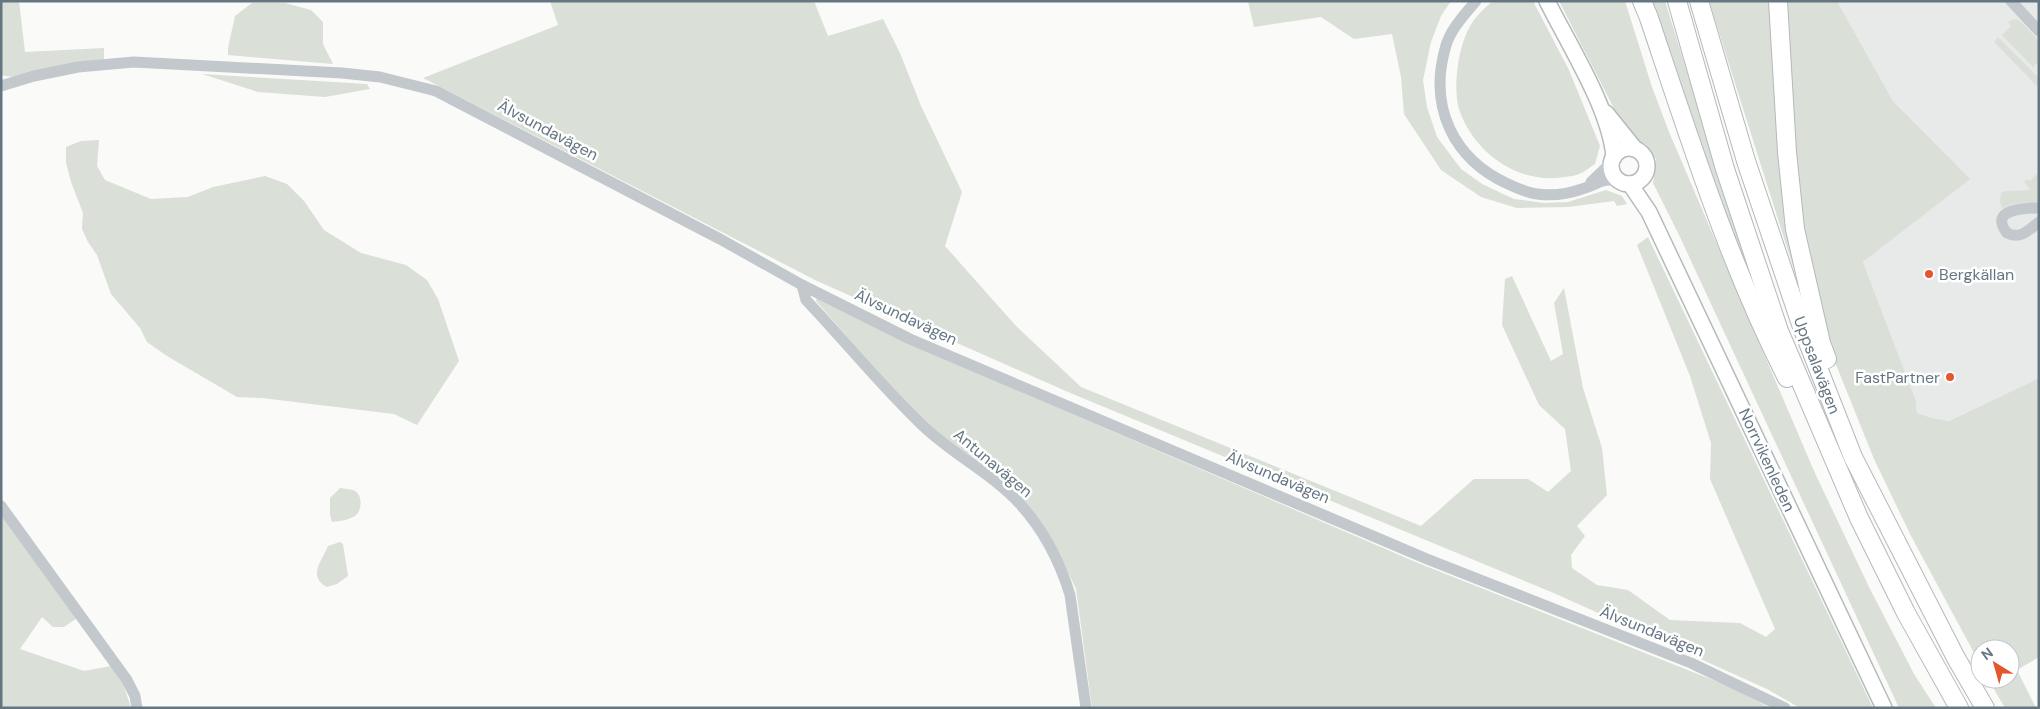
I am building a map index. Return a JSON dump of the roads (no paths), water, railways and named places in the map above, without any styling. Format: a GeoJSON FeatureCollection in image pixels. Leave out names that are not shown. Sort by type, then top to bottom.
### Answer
{"type":"FeatureCollection","features":[{"type":"Feature","properties":{"kind":"highway"},"geometry":{"type":"LineString","coordinates":[[1642,1],[1650,18],[1699,166],[1765,335],[1859,518]]}},
{"type":"Feature","properties":{"kind":"highway","name":"Uppsalavägen"},"geometry":{"type":"LineString","coordinates":[[1676,1],[1725,169],[1779,331],[1859,518],[1906,613],[1959,708]]}},
{"type":"Feature","properties":{"kind":"highway","name":"Uppsalavägen"},"geometry":{"type":"LineString","coordinates":[[1699,1],[1746,161],[1802,327],[1853,457],[1956,658],[1985,708]]}},
{"type":"Feature","properties":{"kind":"highway"},"geometry":{"type":"LineString","coordinates":[[1778,1],[1786,152],[1795,229],[1821,343],[1918,584]]}},
{"type":"Feature","properties":{"kind":"main road"},"geometry":{"type":"LineString","coordinates":[[1547,1],[1601,107],[1613,146],[1614,176],[1624,182],[1640,180],[1645,176],[1647,163],[1641,152],[1635,149],[1601,107]]}},
{"type":"Feature","properties":{"kind":"main road"},"geometry":{"type":"LineString","coordinates":[[1613,160],[1624,149],[1635,149]]}},
{"type":"Feature","properties":{"kind":"main road","name":"Norrvikenleden"},"geometry":{"type":"LineString","coordinates":[[1645,176],[1643,184],[1649,212],[1884,708]]}},
{"type":"Feature","properties":{"kind":"main road","name":"Norrvikenleden"},"geometry":{"type":"LineString","coordinates":[[1624,182],[1649,212]]}},
{"type":"Feature","properties":{"kind":"street"},"geometry":{"type":"LineString","coordinates":[[1476,1],[1459,21],[1445,47],[1440,73],[1440,99],[1447,125],[1460,148],[1478,166],[1498,179],[1537,194],[1561,195],[1584,189],[1606,179],[1624,182]]}},
{"type":"Feature","properties":{"kind":"street"},"geometry":{"type":"LineString","coordinates":[[2011,1],[2039,31]]}},
{"type":"Feature","properties":{"kind":"street","name":"Älvsundavägen"},"geometry":{"type":"LineString","coordinates":[[2,85],[34,76],[78,68],[134,62],[342,73],[407,82],[436,91],[720,239],[802,285],[919,343],[1436,562],[1691,663],[1785,708]]}},
{"type":"Feature","properties":{"kind":"street"},"geometry":{"type":"LineString","coordinates":[[1584,189],[1613,160]]}},
{"type":"Feature","properties":{"kind":"street"},"geometry":{"type":"LineString","coordinates":[[2039,208],[2009,211],[2003,219],[2003,225],[2007,233],[2015,236],[2025,233],[2039,222]]}},
{"type":"Feature","properties":{"kind":"street","name":"Antunavägen"},"geometry":{"type":"LineString","coordinates":[[802,285],[806,300],[902,406],[930,432],[1018,502],[1033,520],[1052,549],[1065,578],[1070,595],[1086,708]]}},
{"type":"Feature","properties":{"kind":"street"},"geometry":{"type":"LineString","coordinates":[[1,506],[124,676],[134,696],[137,708]]}},
{"type":"Feature","properties":{"kind":"place","name":"Bergkällan"},"geometry":{"type":"Point","coordinates":[1929,274]}},
{"type":"Feature","properties":{"kind":"place","name":"FastPartner"},"geometry":{"type":"Point","coordinates":[1950,377]}}]}
